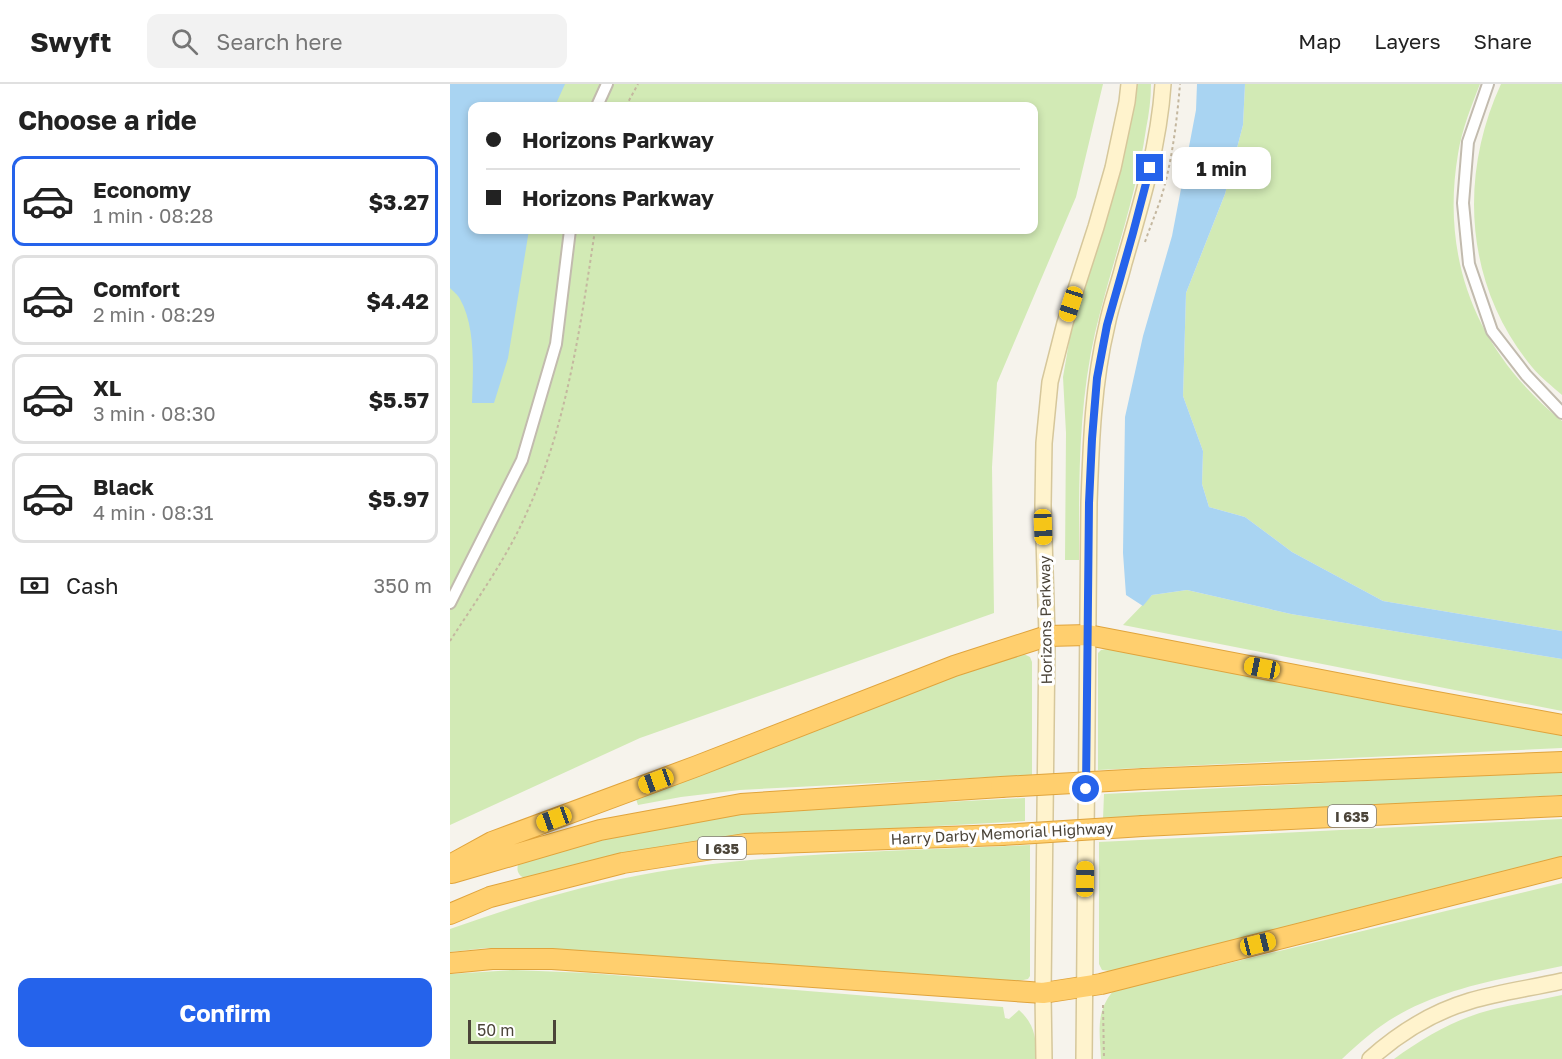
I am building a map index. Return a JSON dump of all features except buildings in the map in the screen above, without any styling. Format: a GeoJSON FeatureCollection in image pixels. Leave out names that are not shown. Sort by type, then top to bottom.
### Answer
{"type":"FeatureCollection","features":[{"type":"Feature","properties":{"kind":"highway"},"geometry":{"type":"LineString","coordinates":[[450,865],[492,842],[697,766],[954,666],[1047,636],[1088,635],[1562,724]]}},
{"type":"Feature","properties":{"kind":"highway"},"geometry":{"type":"LineString","coordinates":[[450,874],[600,830],[741,804],[1144,779],[1562,762]]}},
{"type":"Feature","properties":{"kind":"highway","name":"Harry Darby Memorial Highway"},"geometry":{"type":"LineString","coordinates":[[450,914],[490,897],[623,863],[745,844],[1002,835],[1562,806]]}},
{"type":"Feature","properties":{"kind":"highway"},"geometry":{"type":"LineString","coordinates":[[450,963],[492,958],[552,959],[1043,993],[1084,987],[1562,867]]}},
{"type":"Feature","properties":{"kind":"main road","name":"Horizons Parkway"},"geometry":{"type":"LineString","coordinates":[[1044,1059],[1047,636],[1043,505],[1044,443],[1050,382],[1065,323],[1113,168],[1129,84]]}},
{"type":"Feature","properties":{"kind":"main road"},"geometry":{"type":"LineString","coordinates":[[1084,1059],[1089,503],[1092,439],[1097,378],[1107,325],[1150,168],[1163,84]]}},
{"type":"Feature","properties":{"kind":"main road"},"geometry":{"type":"LineString","coordinates":[[1370,1059],[1387,1044],[1426,1018],[1470,1001],[1562,981]]}},
{"type":"Feature","properties":{"kind":"street"},"geometry":{"type":"LineString","coordinates":[[599,102],[608,84]]}},
{"type":"Feature","properties":{"kind":"street"},"geometry":{"type":"LineString","coordinates":[[1488,84],[1468,142],[1463,202],[1469,264],[1492,331],[1526,375],[1562,413]]}},
{"type":"Feature","properties":{"kind":"street"},"geometry":{"type":"LineString","coordinates":[[450,603],[522,460],[556,344],[570,234]]}},
{"type":"Feature","properties":{"kind":"path"},"geometry":{"type":"LineString","coordinates":[[628,102],[638,84]]}},
{"type":"Feature","properties":{"kind":"path"},"geometry":{"type":"LineString","coordinates":[[1142,252],[1161,196],[1171,152],[1180,84]]}},
{"type":"Feature","properties":{"kind":"path"},"geometry":{"type":"LineString","coordinates":[[450,641],[499,564],[527,512],[550,451],[580,328],[594,234]]}},
{"type":"Feature","properties":{"kind":"path"},"geometry":{"type":"LineString","coordinates":[[1103,1005],[1104,1059]]}},
{"type":"Feature","properties":{"kind":"green space"},"geometry":{"type":"Polygon","coordinates":[[[450,84],[1103,84],[1076,197],[997,383],[992,467],[994,613],[640,738],[450,825],[450,84]]]}},
{"type":"Feature","properties":{"kind":"green space"},"geometry":{"type":"Polygon","coordinates":[[[1134,84],[1151,84],[1149,112],[1136,181],[1089,361],[1082,418],[1079,560],[1065,560],[1066,433],[1063,377],[1072,325],[1134,84]]]}},
{"type":"Feature","properties":{"kind":"green space"},"geometry":{"type":"Polygon","coordinates":[[[1245,84],[1480,84],[1464,127],[1458,154],[1454,193],[1455,231],[1461,268],[1472,302],[1487,335],[1508,366],[1562,421],[1562,631],[1383,601],[1292,552],[1245,517],[1209,507],[1202,484],[1203,451],[1183,396],[1186,293],[1225,194],[1243,125],[1245,84]]]}},
{"type":"Feature","properties":{"kind":"green space"},"geometry":{"type":"Polygon","coordinates":[[[1501,84],[1562,84],[1562,395],[1535,371],[1510,335],[1493,302],[1481,266],[1475,230],[1474,193],[1478,156],[1487,120],[1501,84]]]}},
{"type":"Feature","properties":{"kind":"green space"},"geometry":{"type":"Polygon","coordinates":[[[1187,590],[1291,614],[1562,659],[1562,711],[1123,625],[1152,595],[1187,590]]]}},
{"type":"Feature","properties":{"kind":"green space"},"geometry":{"type":"Polygon","coordinates":[[[1107,649],[1375,701],[1562,734],[1562,748],[1098,770],[1098,653],[1107,649]]]}},
{"type":"Feature","properties":{"kind":"green space"},"geometry":{"type":"Polygon","coordinates":[[[1022,653],[1030,657],[1032,662],[1032,775],[740,790],[638,805],[636,799],[1003,658],[1022,653]]]}},
{"type":"Feature","properties":{"kind":"green space"},"geometry":{"type":"Polygon","coordinates":[[[1562,771],[1562,795],[1103,819],[1104,794],[1562,771]]]}},
{"type":"Feature","properties":{"kind":"green space"},"geometry":{"type":"Polygon","coordinates":[[[1025,798],[1025,821],[777,835],[526,879],[519,874],[518,870],[519,861],[533,853],[734,813],[1025,798]]]}},
{"type":"Feature","properties":{"kind":"green space"},"geometry":{"type":"Polygon","coordinates":[[[1562,819],[1562,859],[1110,971],[1102,970],[1099,964],[1099,842],[1562,819]]]}},
{"type":"Feature","properties":{"kind":"green space"},"geometry":{"type":"Polygon","coordinates":[[[1030,845],[1030,976],[1028,979],[1019,981],[542,949],[486,948],[450,952],[450,929],[552,896],[657,872],[796,856],[1030,845]]]}},
{"type":"Feature","properties":{"kind":"green space"},"geometry":{"type":"Polygon","coordinates":[[[1562,883],[1562,966],[1479,984],[1419,1004],[1384,1024],[1342,1059],[1101,1059],[1101,1015],[1113,991],[1562,883]]]}},
{"type":"Feature","properties":{"kind":"green space"},"geometry":{"type":"Polygon","coordinates":[[[513,970],[589,973],[1003,1007],[1005,1018],[1009,1019],[1019,1010],[1028,1021],[1035,1038],[1037,1059],[450,1059],[450,974],[513,970]]]}},
{"type":"Feature","properties":{"kind":"green space"},"geometry":{"type":"Polygon","coordinates":[[[1562,995],[1562,1059],[1394,1059],[1429,1036],[1480,1013],[1562,995]]]}},
{"type":"Feature","properties":{"kind":"water"},"geometry":{"type":"Polygon","coordinates":[[[450,84],[565,84],[557,102],[468,102],[468,234],[528,234],[508,358],[494,403],[472,403],[472,349],[469,323],[460,299],[450,288],[450,84]]]}},
{"type":"Feature","properties":{"kind":"water"},"geometry":{"type":"Polygon","coordinates":[[[1197,84],[1245,84],[1243,125],[1225,194],[1186,293],[1183,396],[1203,451],[1202,484],[1209,507],[1245,517],[1292,552],[1383,601],[1562,631],[1562,659],[1291,614],[1187,590],[1152,595],[1143,606],[1126,595],[1123,553],[1125,417],[1143,336],[1172,236],[1196,110],[1197,84]]]}},
{"type":"Feature","properties":{"kind":"route"},"geometry":{"type":"LineString","coordinates":[[1086,789],[1089,503],[1097,378],[1107,325],[1150,168]]}}]}
